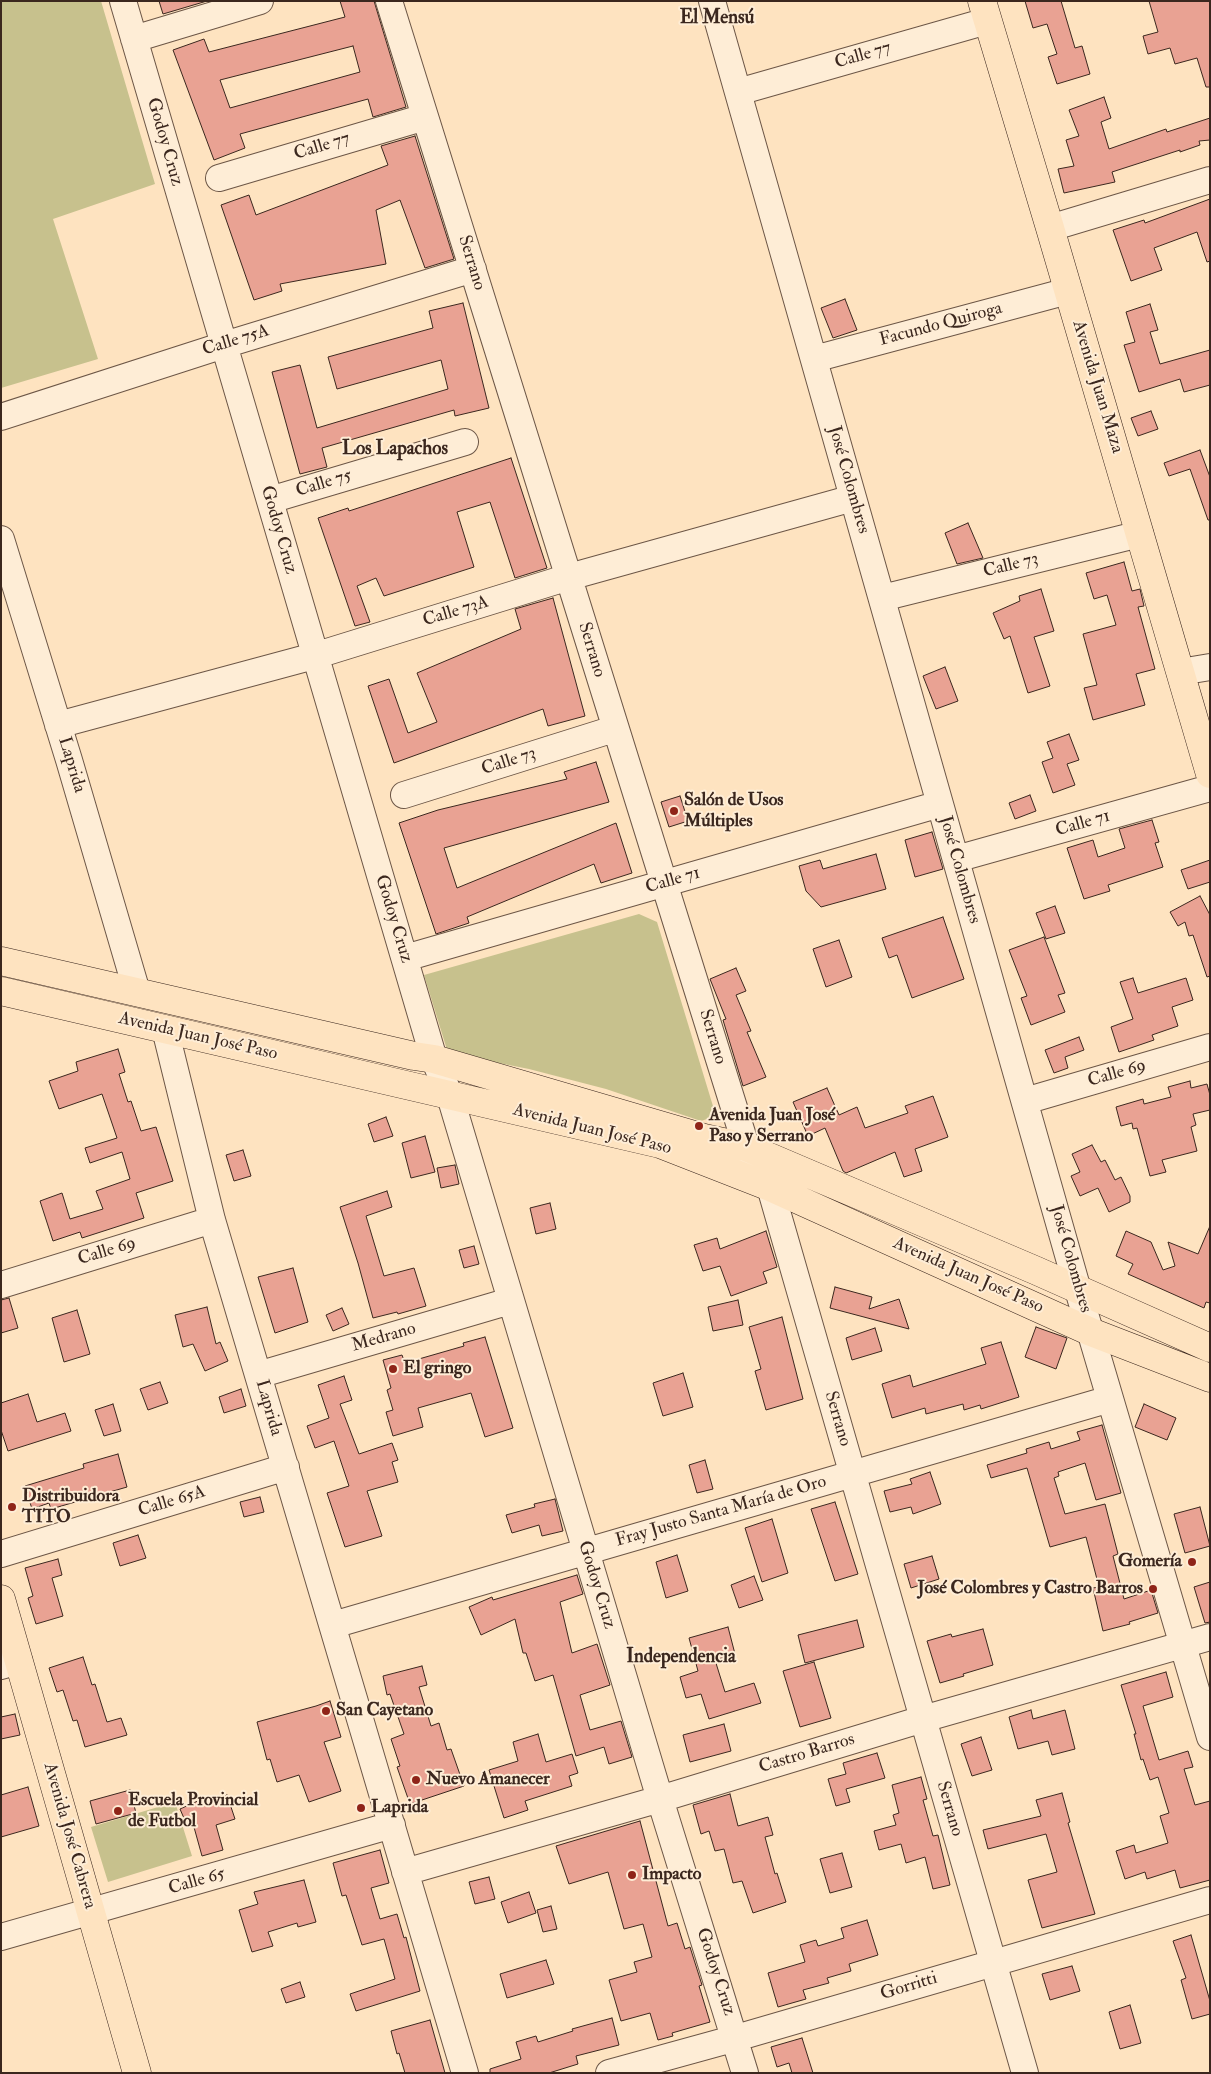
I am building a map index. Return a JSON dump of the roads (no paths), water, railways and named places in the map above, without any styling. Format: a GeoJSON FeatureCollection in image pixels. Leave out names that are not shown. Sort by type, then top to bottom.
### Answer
{"type":"FeatureCollection","features":[{"type":"Feature","properties":{"kind":"main road","name":"Avenida Juan Maza"},"geometry":{"type":"LineString","coordinates":[[985,11],[1210,774]]}},
{"type":"Feature","properties":{"kind":"main road","name":"Avenida Juan José Paso"},"geometry":{"type":"LineString","coordinates":[[1,961],[404,1054],[434,1059],[695,1135],[746,1147],[1210,1348]]}},
{"type":"Feature","properties":{"kind":"main road","name":"Avenida Juan José Paso"},"geometry":{"type":"LineString","coordinates":[[1,991],[660,1144],[770,1187],[1091,1332],[1210,1378]]}},
{"type":"Feature","properties":{"kind":"main road","name":"Avenida José Cabrera"},"geometry":{"type":"LineString","coordinates":[[1,1599],[10,1664],[91,1912],[137,2073]]}},
{"type":"Feature","properties":{"kind":"street","name":"Godoy Cruz"},"geometry":{"type":"LineString","coordinates":[[123,1],[434,1059],[450,1096],[660,1799],[736,2038],[745,2073]]}},
{"type":"Feature","properties":{"kind":"street"},"geometry":{"type":"LineString","coordinates":[[134,39],[260,1]]}},
{"type":"Feature","properties":{"kind":"street","name":"Serrano"},"geometry":{"type":"LineString","coordinates":[[389,1],[569,577],[614,729],[746,1147],[752,1165],[770,1187],[1025,2073]]}},
{"type":"Feature","properties":{"kind":"street","name":"José Colombres"},"geometry":{"type":"LineString","coordinates":[[712,1],[1078,1290],[1210,1737]]}},
{"type":"Feature","properties":{"kind":"street","name":"Calle 77"},"geometry":{"type":"LineString","coordinates":[[738,92],[985,11]]}},
{"type":"Feature","properties":{"kind":"street","name":"Calle 77"},"geometry":{"type":"LineString","coordinates":[[219,178],[425,117]]}},
{"type":"Feature","properties":{"kind":"street"},"geometry":{"type":"LineString","coordinates":[[1050,228],[1210,180]]}},
{"type":"Feature","properties":{"kind":"street","name":"Calle 75A"},"geometry":{"type":"LineString","coordinates":[[1,416],[224,345],[473,270]]}},
{"type":"Feature","properties":{"kind":"street","name":"Facundo Quiroga"},"geometry":{"type":"LineString","coordinates":[[814,359],[1068,291]]}},
{"type":"Feature","properties":{"kind":"street","name":"Calle 75"},"geometry":{"type":"LineString","coordinates":[[270,500],[465,442]]}},
{"type":"Feature","properties":{"kind":"street","name":"Calle 73A"},"geometry":{"type":"LineString","coordinates":[[58,725],[314,656],[569,577],[853,498]]}},
{"type":"Feature","properties":{"kind":"street","name":"Calle 73"},"geometry":{"type":"LineString","coordinates":[[882,598],[1140,534]]}},
{"type":"Feature","properties":{"kind":"street","name":"Laprida"},"geometry":{"type":"LineString","coordinates":[[1,538],[137,992]]}},
{"type":"Feature","properties":{"kind":"street"},"geometry":{"type":"LineString","coordinates":[[1180,672],[1210,667]]}},
{"type":"Feature","properties":{"kind":"street","name":"Calle 73"},"geometry":{"type":"LineString","coordinates":[[404,796],[614,729]]}},
{"type":"Feature","properties":{"kind":"street","name":"Calle 71"},"geometry":{"type":"LineString","coordinates":[[956,859],[1210,788]]}},
{"type":"Feature","properties":{"kind":"street","name":"Calle 71"},"geometry":{"type":"LineString","coordinates":[[405,958],[940,804]]}},
{"type":"Feature","properties":{"kind":"street","name":"Laprida"},"geometry":{"type":"LineString","coordinates":[[165,1029],[212,1220],[466,2073]]}},
{"type":"Feature","properties":{"kind":"street","name":"Calle 69"},"geometry":{"type":"LineString","coordinates":[[1025,1101],[1210,1047]]}},
{"type":"Feature","properties":{"kind":"street","name":"Calle 69"},"geometry":{"type":"LineString","coordinates":[[1,1285],[212,1220]]}},
{"type":"Feature","properties":{"kind":"street","name":"Medrano"},"geometry":{"type":"LineString","coordinates":[[258,1375],[510,1301]]}},
{"type":"Feature","properties":{"kind":"street","name":"Fray Justo Santa María de Oro"},"geometry":{"type":"LineString","coordinates":[[333,1626],[1110,1399]]}},
{"type":"Feature","properties":{"kind":"street","name":"Calle 65A"},"geometry":{"type":"LineString","coordinates":[[1,1554],[286,1468]]}},
{"type":"Feature","properties":{"kind":"street","name":"Castro Barros"},"geometry":{"type":"LineString","coordinates":[[405,1872],[660,1799],[923,1719],[1210,1637]]}},
{"type":"Feature","properties":{"kind":"street","name":"Calle 65"},"geometry":{"type":"LineString","coordinates":[[1,1938],[392,1825]]}},
{"type":"Feature","properties":{"kind":"street","name":"Gorritti"},"geometry":{"type":"LineString","coordinates":[[609,2073],[1210,1900]]}},
{"type":"Feature","properties":{"kind":"place","name":"Salón de Usos Múltiples"},"geometry":{"type":"Point","coordinates":[674,811]}},
{"type":"Feature","properties":{"kind":"place","name":"Avenida Juan José Paso y Serrano"},"geometry":{"type":"Point","coordinates":[699,1126]}},
{"type":"Feature","properties":{"kind":"place","name":"El gringo"},"geometry":{"type":"Point","coordinates":[393,1369]}},
{"type":"Feature","properties":{"kind":"place","name":"Distribuidora TITO"},"geometry":{"type":"Point","coordinates":[12,1507]}},
{"type":"Feature","properties":{"kind":"place","name":"Gomería"},"geometry":{"type":"Point","coordinates":[1192,1562]}},
{"type":"Feature","properties":{"kind":"place","name":"José Colombres y Castro Barros"},"geometry":{"type":"Point","coordinates":[1153,1589]}},
{"type":"Feature","properties":{"kind":"place","name":"San Cayetano"},"geometry":{"type":"Point","coordinates":[326,1711]}},
{"type":"Feature","properties":{"kind":"place","name":"Nuevo Amanecer"},"geometry":{"type":"Point","coordinates":[416,1780]}},
{"type":"Feature","properties":{"kind":"place","name":"Laprida"},"geometry":{"type":"Point","coordinates":[361,1808]}},
{"type":"Feature","properties":{"kind":"place","name":"Escuela Provincial de Futbol"},"geometry":{"type":"Point","coordinates":[118,1811]}},
{"type":"Feature","properties":{"kind":"place","name":"Impacto"},"geometry":{"type":"Point","coordinates":[632,1875]}},
{"type":"Feature","properties":{"kind":"district","name":"El Mensú"},"geometry":{"type":"Point","coordinates":[717,19]}},
{"type":"Feature","properties":{"kind":"district","name":"Los Lapachos"},"geometry":{"type":"Point","coordinates":[395,450]}},
{"type":"Feature","properties":{"kind":"district","name":"Independencia"},"geometry":{"type":"Point","coordinates":[681,1658]}}]}
